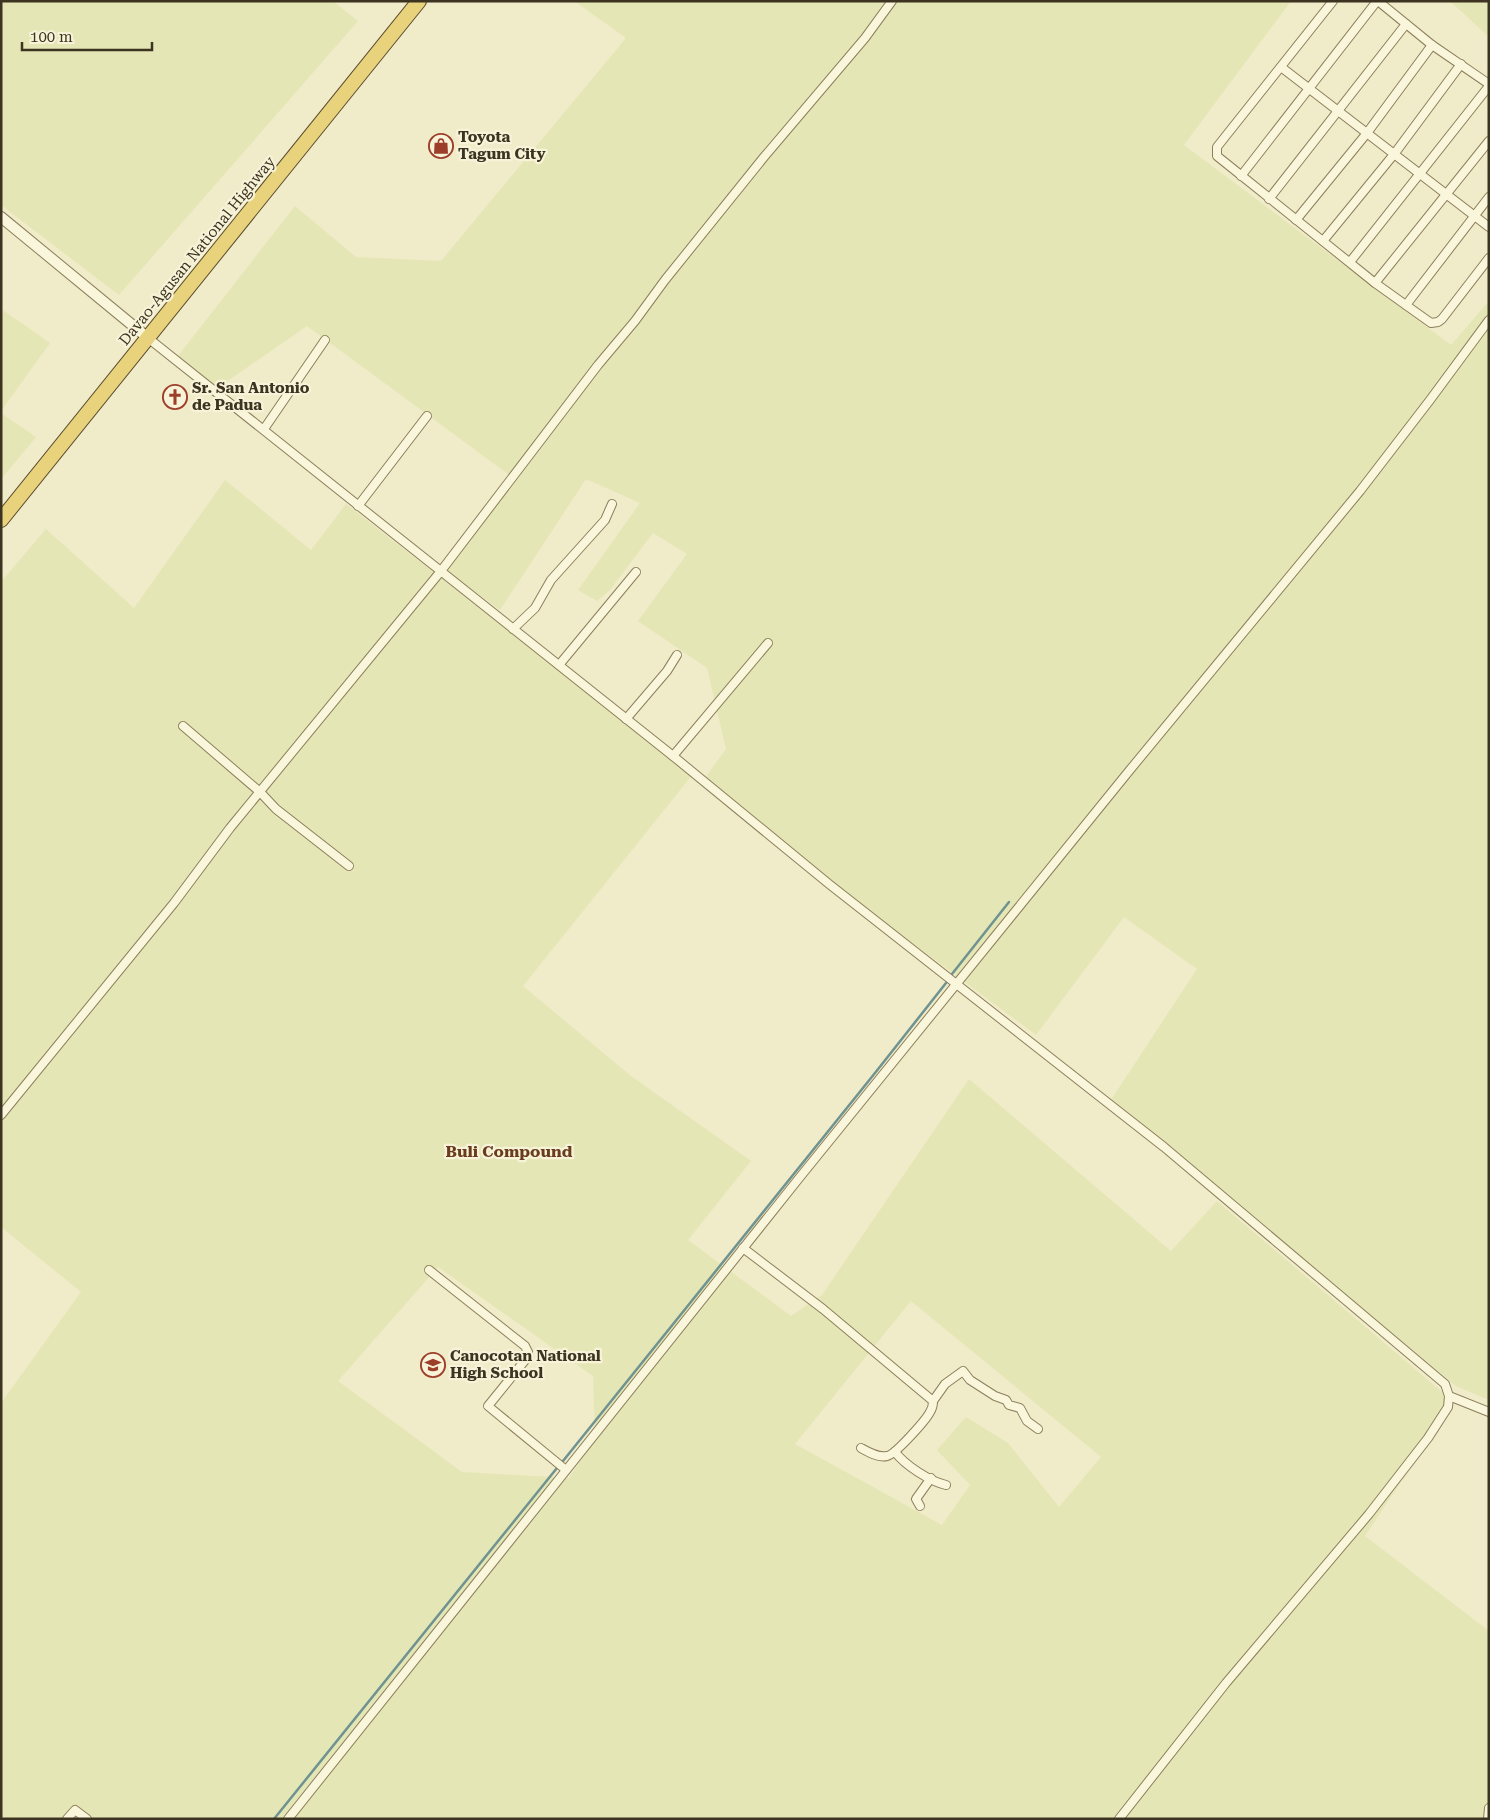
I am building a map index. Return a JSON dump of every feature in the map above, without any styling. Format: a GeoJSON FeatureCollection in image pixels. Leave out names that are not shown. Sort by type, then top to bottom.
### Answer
{"type":"FeatureCollection","features":[{"type":"Feature","properties":{"kind":"highway","name":"Davao-Agusan National Highway"},"geometry":{"type":"LineString","coordinates":[[1,520],[419,1]]}},
{"type":"Feature","properties":{"kind":"street"},"geometry":{"type":"LineString","coordinates":[[1,1115],[174,903],[230,828],[441,572],[598,364],[635,321],[770,150],[865,38],[892,1]]}},
{"type":"Feature","properties":{"kind":"street"},"geometry":{"type":"LineString","coordinates":[[1333,1],[1216,150],[1217,156],[1376,283],[1431,323],[1438,322],[1489,258]]}},
{"type":"Feature","properties":{"kind":"street"},"geometry":{"type":"LineString","coordinates":[[1241,176],[1378,1],[1432,45],[1489,85],[1350,262]]}},
{"type":"Feature","properties":{"kind":"street"},"geometry":{"type":"LineString","coordinates":[[1269,199],[1406,24]]}},
{"type":"Feature","properties":{"kind":"street"},"geometry":{"type":"LineString","coordinates":[[1296,220],[1367,132],[1432,45]]}},
{"type":"Feature","properties":{"kind":"street"},"geometry":{"type":"LineString","coordinates":[[1323,241],[1395,153],[1461,64]]}},
{"type":"Feature","properties":{"kind":"street"},"geometry":{"type":"LineString","coordinates":[[1281,67],[1311,88],[1489,227]]}},
{"type":"Feature","properties":{"kind":"street"},"geometry":{"type":"LineString","coordinates":[[1376,283],[1489,141]]}},
{"type":"Feature","properties":{"kind":"street"},"geometry":{"type":"LineString","coordinates":[[1406,305],[1489,197]]}},
{"type":"Feature","properties":{"kind":"street"},"geometry":{"type":"LineString","coordinates":[[1,217],[148,338],[673,756],[829,884],[1171,1152],[1445,1384],[1449,1396],[1448,1407],[1428,1438],[1381,1499],[1226,1683],[1118,1819]]}},
{"type":"Feature","properties":{"kind":"street"},"geometry":{"type":"LineString","coordinates":[[288,1819],[956,984],[1360,491],[1489,320]]}},
{"type":"Feature","properties":{"kind":"street"},"geometry":{"type":"LineString","coordinates":[[264,429],[325,340]]}},
{"type":"Feature","properties":{"kind":"street"},"geometry":{"type":"LineString","coordinates":[[358,506],[427,416]]}},
{"type":"Feature","properties":{"kind":"street"},"geometry":{"type":"LineString","coordinates":[[513,629],[535,608],[551,580],[605,520],[612,504]]}},
{"type":"Feature","properties":{"kind":"street"},"geometry":{"type":"LineString","coordinates":[[559,665],[636,572]]}},
{"type":"Feature","properties":{"kind":"street"},"geometry":{"type":"LineString","coordinates":[[673,756],[768,643]]}},
{"type":"Feature","properties":{"kind":"street"},"geometry":{"type":"LineString","coordinates":[[626,719],[667,671],[677,655]]}},
{"type":"Feature","properties":{"kind":"street"},"geometry":{"type":"LineString","coordinates":[[183,726],[260,792],[276,809],[349,866]]}},
{"type":"Feature","properties":{"kind":"street"},"geometry":{"type":"LineString","coordinates":[[743,1248],[823,1309],[933,1401]]}},
{"type":"Feature","properties":{"kind":"street"},"geometry":{"type":"LineString","coordinates":[[428,1270],[525,1346],[528,1352],[526,1359],[488,1406],[566,1470]]}},
{"type":"Feature","properties":{"kind":"street"},"geometry":{"type":"LineString","coordinates":[[861,1448],[879,1456],[887,1456],[895,1452],[917,1430],[930,1413],[933,1401],[945,1384],[963,1371],[970,1380],[995,1396],[1006,1400],[1009,1405],[1020,1408],[1027,1421],[1038,1429]]}},
{"type":"Feature","properties":{"kind":"street"},"geometry":{"type":"LineString","coordinates":[[1449,1396],[1489,1412]]}},
{"type":"Feature","properties":{"kind":"street"},"geometry":{"type":"LineString","coordinates":[[895,1452],[901,1460],[937,1483],[946,1485]]}},
{"type":"Feature","properties":{"kind":"street"},"geometry":{"type":"LineString","coordinates":[[920,1506],[916,1499],[931,1478]]}},
{"type":"Feature","properties":{"kind":"street"},"geometry":{"type":"LineString","coordinates":[[1488,1819],[1489,1808]]}},
{"type":"Feature","properties":{"kind":"street"},"geometry":{"type":"LineString","coordinates":[[67,1819],[75,1810],[87,1819]]}},
{"type":"Feature","properties":{"kind":"green space"},"geometry":{"type":"Polygon","coordinates":[[[1,1],[333,1],[358,21],[119,295],[1,205],[1,1]]]}},
{"type":"Feature","properties":{"kind":"green space"},"geometry":{"type":"Polygon","coordinates":[[[574,1],[1291,1],[1184,145],[1451,345],[1489,301],[1489,1400],[1456,1386],[1111,1100],[1197,969],[1124,917],[1036,1035],[700,785],[726,749],[707,668],[638,621],[687,554],[653,533],[610,590],[597,601],[578,590],[640,503],[586,479],[500,610],[447,571],[512,477],[307,326],[216,389],[174,361],[295,206],[356,257],[441,261],[626,38],[574,1]]]}},
{"type":"Feature","properties":{"kind":"green space"},"geometry":{"type":"Polygon","coordinates":[[[1450,1],[1489,1],[1489,37],[1450,1]]]}},
{"type":"Feature","properties":{"kind":"green space"},"geometry":{"type":"Polygon","coordinates":[[[4,311],[50,343],[1,411],[1,315],[4,311]]]}},
{"type":"Feature","properties":{"kind":"green space"},"geometry":{"type":"Polygon","coordinates":[[[1,413],[36,437],[1,479],[1,413]]]}},
{"type":"Feature","properties":{"kind":"green space"},"geometry":{"type":"Polygon","coordinates":[[[225,480],[311,550],[346,504],[693,774],[523,986],[631,1076],[751,1161],[688,1240],[791,1316],[822,1295],[969,1079],[1171,1251],[1217,1201],[1454,1402],[1365,1536],[1489,1631],[1489,1819],[1,1819],[1,1403],[81,1292],[1,1227],[1,582],[46,529],[134,608],[225,480]],[[438,1267],[338,1381],[462,1472],[569,1478],[595,1438],[593,1376],[438,1267]],[[911,1301],[795,1444],[942,1525],[970,1485],[937,1450],[966,1417],[1008,1443],[1059,1507],[1101,1457],[911,1301]]]}},
{"type":"Feature","properties":{"kind":"waterway"},"geometry":{"type":"LineString","coordinates":[[952,974],[1009,902]]}},
{"type":"Feature","properties":{"kind":"waterway"},"geometry":{"type":"LineString","coordinates":[[563,1461],[946,983]]}},
{"type":"Feature","properties":{"kind":"waterway"},"geometry":{"type":"LineString","coordinates":[[274,1819],[557,1468]]}},
{"type":"Feature","properties":{"kind":"place","name":"Toyota Tagum City"},"geometry":{"type":"Point","coordinates":[441,146]}},
{"type":"Feature","properties":{"kind":"place","name":"Sr. San Antonio de Padua"},"geometry":{"type":"Point","coordinates":[175,397]}},
{"type":"Feature","properties":{"kind":"place","name":"Canocotan National High School"},"geometry":{"type":"Point","coordinates":[433,1365]}},
{"type":"Feature","properties":{"kind":"district","name":"Buli Compound"},"geometry":{"type":"Point","coordinates":[509,1151]}}]}
